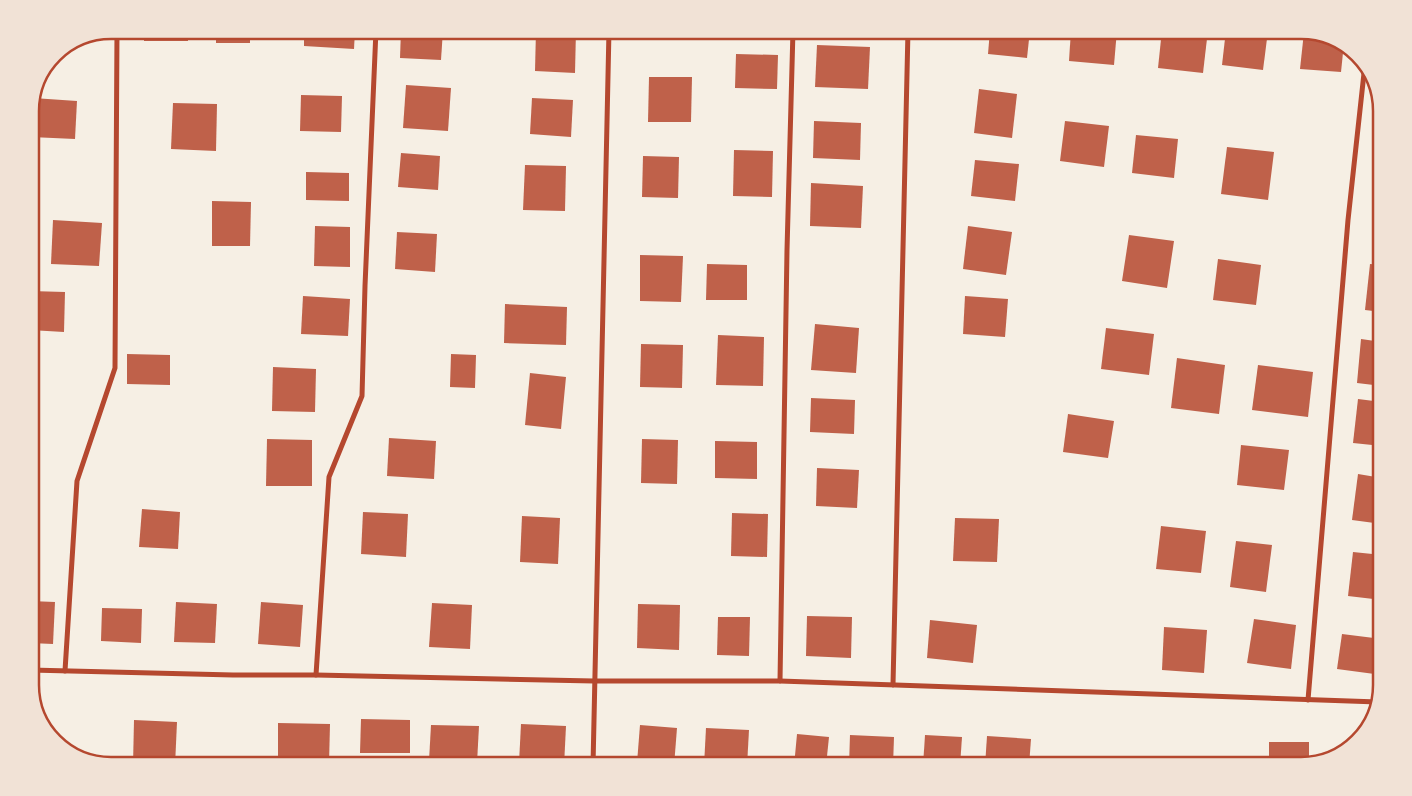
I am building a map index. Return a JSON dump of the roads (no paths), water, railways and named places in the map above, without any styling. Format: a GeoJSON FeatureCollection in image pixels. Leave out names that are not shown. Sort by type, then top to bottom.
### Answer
{"type":"FeatureCollection","features":[{"type":"Feature","properties":{"kind":"street"},"geometry":{"type":"LineString","coordinates":[[64,671],[77,481],[115,368],[117,39]]}},
{"type":"Feature","properties":{"kind":"street"},"geometry":{"type":"LineString","coordinates":[[316,675],[329,477],[362,396],[376,39]]}},
{"type":"Feature","properties":{"kind":"street"},"geometry":{"type":"LineString","coordinates":[[593,757],[609,39]]}},
{"type":"Feature","properties":{"kind":"street"},"geometry":{"type":"LineString","coordinates":[[780,681],[787,250],[793,39]]}},
{"type":"Feature","properties":{"kind":"street"},"geometry":{"type":"LineString","coordinates":[[893,685],[908,39]]}},
{"type":"Feature","properties":{"kind":"street"},"geometry":{"type":"LineString","coordinates":[[1308,700],[1348,229],[1364,75]]}},
{"type":"Feature","properties":{"kind":"street"},"geometry":{"type":"LineString","coordinates":[[39,670],[233,675],[780,681],[1371,702]]}}]}
